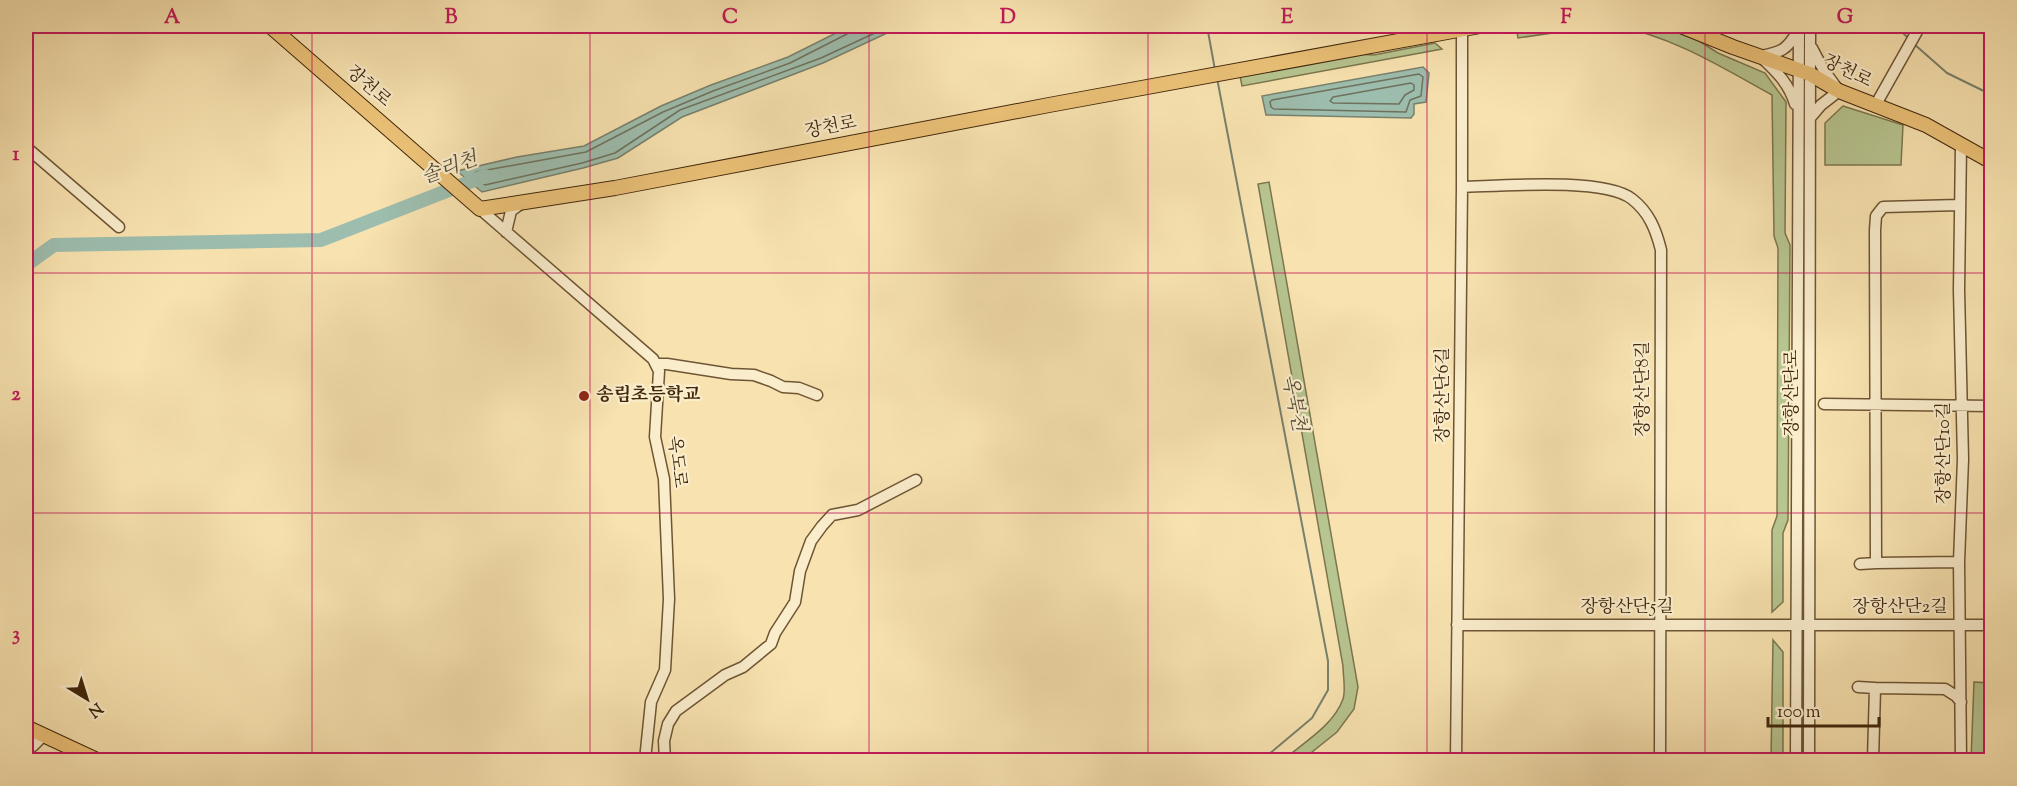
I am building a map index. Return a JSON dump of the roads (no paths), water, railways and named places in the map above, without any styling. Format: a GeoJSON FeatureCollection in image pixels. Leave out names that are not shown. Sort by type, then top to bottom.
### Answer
{"type":"FeatureCollection","features":[{"type":"Feature","properties":{"kind":"main road","name":"장천로"},"geometry":{"type":"LineString","coordinates":[[270,26],[480,209],[615,188],[1462,29]]}},
{"type":"Feature","properties":{"kind":"main road"},"geometry":{"type":"LineString","coordinates":[[1462,29],[1480,26]]}},
{"type":"Feature","properties":{"kind":"main road","name":"장천로"},"geometry":{"type":"LineString","coordinates":[[1681,26],[1804,72],[1875,106],[1926,126],[1992,162]]}},
{"type":"Feature","properties":{"kind":"main road"},"geometry":{"type":"LineString","coordinates":[[26,727],[97,760]]}},
{"type":"Feature","properties":{"kind":"street","name":"장항산단로"},"geometry":{"type":"LineString","coordinates":[[1796,760],[1798,114],[1810,45],[1810,26]]}},
{"type":"Feature","properties":{"kind":"street"},"geometry":{"type":"LineString","coordinates":[[1875,106],[1920,26]]}},
{"type":"Feature","properties":{"kind":"street"},"geometry":{"type":"LineString","coordinates":[[1760,56],[1779,53],[1790,44],[1799,27]]}},
{"type":"Feature","properties":{"kind":"street","name":"장항산단로"},"geometry":{"type":"LineString","coordinates":[[1799,27],[1810,118],[1809,760]]}},
{"type":"Feature","properties":{"kind":"street","name":"장항산단6길"},"geometry":{"type":"LineString","coordinates":[[1456,760],[1462,29]]}},
{"type":"Feature","properties":{"kind":"street"},"geometry":{"type":"LineString","coordinates":[[1810,45],[1823,69],[1839,90],[1826,100],[1810,118]]}},
{"type":"Feature","properties":{"kind":"street"},"geometry":{"type":"LineString","coordinates":[[1760,56],[1781,76],[1792,94],[1798,114]]}},
{"type":"Feature","properties":{"kind":"street","name":"장항산단10길"},"geometry":{"type":"LineString","coordinates":[[1961,145],[1959,205],[1963,459],[1959,562],[1961,760]]}},
{"type":"Feature","properties":{"kind":"street"},"geometry":{"type":"LineString","coordinates":[[26,147],[119,227]]}},
{"type":"Feature","properties":{"kind":"street","name":"장항산단8길"},"geometry":{"type":"LineString","coordinates":[[1462,186],[1572,185],[1612,189],[1630,198],[1646,213],[1656,230],[1660,250],[1660,760]]}},
{"type":"Feature","properties":{"kind":"street"},"geometry":{"type":"LineString","coordinates":[[506,232],[511,211],[522,203]]}},
{"type":"Feature","properties":{"kind":"street"},"geometry":{"type":"LineString","coordinates":[[1876,563],[1876,216],[1883,207],[1959,205]]}},
{"type":"Feature","properties":{"kind":"street"},"geometry":{"type":"LineString","coordinates":[[480,209],[656,364],[754,375],[783,387],[799,388],[817,395]]}},
{"type":"Feature","properties":{"kind":"street","name":"옥도로"},"geometry":{"type":"LineString","coordinates":[[645,760],[651,702],[665,670],[669,599],[664,479],[655,437],[659,379],[656,364]]}},
{"type":"Feature","properties":{"kind":"street"},"geometry":{"type":"LineString","coordinates":[[1810,379],[1824,404]]}},
{"type":"Feature","properties":{"kind":"street"},"geometry":{"type":"LineString","coordinates":[[1824,404],[1992,406]]}},
{"type":"Feature","properties":{"kind":"street"},"geometry":{"type":"LineString","coordinates":[[1810,431],[1824,404]]}},
{"type":"Feature","properties":{"kind":"street"},"geometry":{"type":"LineString","coordinates":[[665,760],[664,741],[668,724],[676,711],[725,675],[744,667],[771,644],[775,633],[795,602],[803,563],[811,541],[822,526],[832,515],[858,510],[916,480]]}},
{"type":"Feature","properties":{"kind":"street"},"geometry":{"type":"LineString","coordinates":[[1860,564],[1959,562]]}},
{"type":"Feature","properties":{"kind":"street","name":"장항산단2길"},"geometry":{"type":"LineString","coordinates":[[1809,625],[1992,624]]}},
{"type":"Feature","properties":{"kind":"street","name":"장항산단5길"},"geometry":{"type":"LineString","coordinates":[[1457,625],[1809,625]]}},
{"type":"Feature","properties":{"kind":"street"},"geometry":{"type":"LineString","coordinates":[[1945,689],[1961,668]]}},
{"type":"Feature","properties":{"kind":"street"},"geometry":{"type":"LineString","coordinates":[[1858,687],[1945,689],[1961,702]]}},
{"type":"Feature","properties":{"kind":"street"},"geometry":{"type":"LineString","coordinates":[[1873,760],[1875,688]]}},
{"type":"Feature","properties":{"kind":"street"},"geometry":{"type":"LineString","coordinates":[[26,743],[33,746],[44,735]]}},
{"type":"Feature","properties":{"kind":"water"},"geometry":{"type":"Polygon","coordinates":[[[850,26],[902,26],[823,63],[682,117],[618,158],[482,192],[457,171],[517,157],[584,146],[661,106],[788,57],[850,26]]]}},
{"type":"Feature","properties":{"kind":"water"},"geometry":{"type":"Polygon","coordinates":[[[1423,67],[1429,73],[1426,102],[1414,104],[1414,114],[1411,118],[1266,115],[1262,96],[1423,67]]]}},
{"type":"Feature","properties":{"kind":"waterway","name":"옥북천"},"geometry":{"type":"LineString","coordinates":[[1207,26],[1215,70]]}},
{"type":"Feature","properties":{"kind":"waterway"},"geometry":{"type":"LineString","coordinates":[[1896,26],[1908,38]]}},
{"type":"Feature","properties":{"kind":"waterway"},"geometry":{"type":"LineString","coordinates":[[1914,44],[1947,73],[1992,95]]}},
{"type":"Feature","properties":{"kind":"waterway","name":"옥북천"},"geometry":{"type":"LineString","coordinates":[[1217,78],[1328,661],[1328,690],[1312,718],[1262,760]]}},
{"type":"Feature","properties":{"kind":"waterway","name":"솔리천"},"geometry":{"type":"LineString","coordinates":[[26,265],[54,245],[321,240],[485,176]]}},
{"type":"Feature","properties":{"kind":"place","name":"송림초등학교"},"geometry":{"type":"Point","coordinates":[584,396]}}]}
